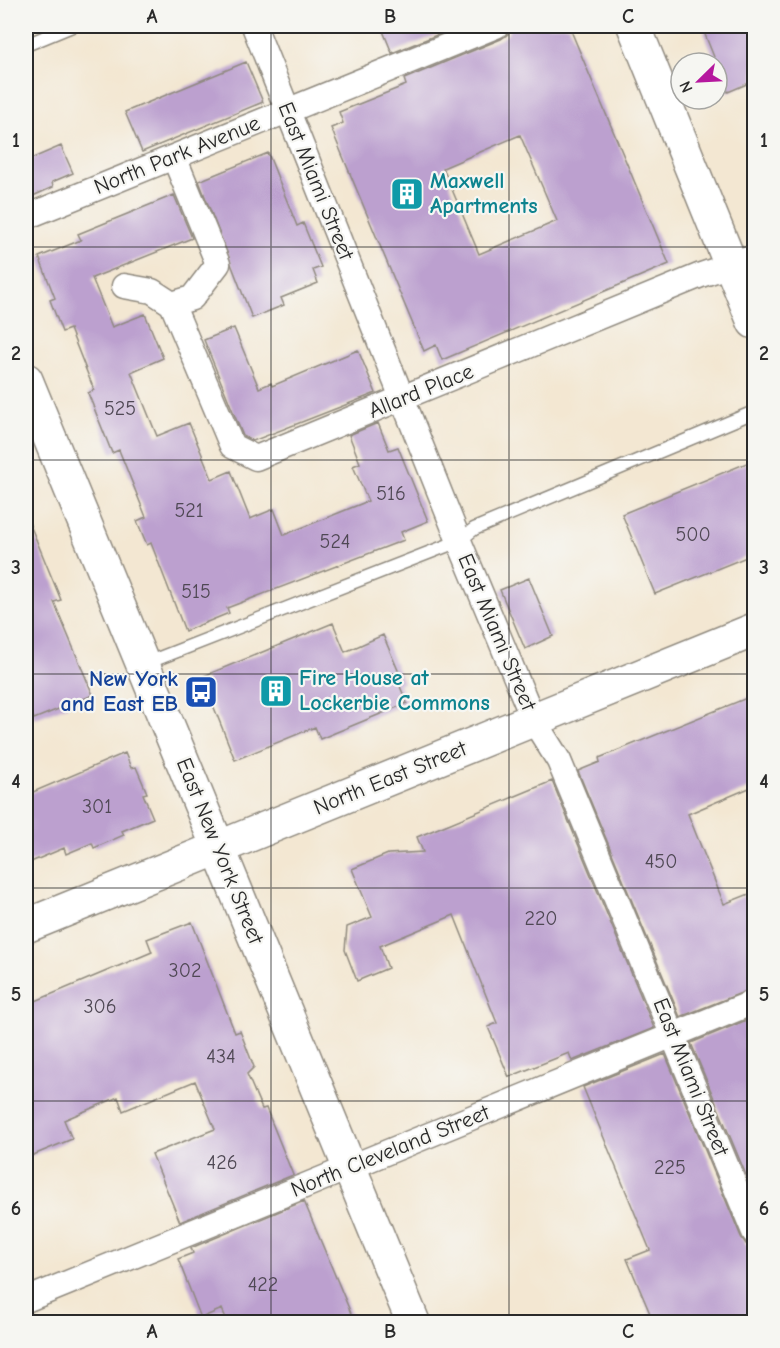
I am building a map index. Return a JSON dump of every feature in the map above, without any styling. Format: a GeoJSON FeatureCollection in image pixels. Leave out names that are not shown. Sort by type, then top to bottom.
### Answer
{"type":"FeatureCollection","features":[{"type":"Feature","properties":{"kind":"main road"},"geometry":{"type":"LineString","coordinates":[[634,26],[743,261],[754,322]]}},
{"type":"Feature","properties":{"kind":"main road","name":"East New York Street"},"geometry":{"type":"LineString","coordinates":[[26,380],[413,1323]]}},
{"type":"Feature","properties":{"kind":"main road","name":"North East Street"},"geometry":{"type":"LineString","coordinates":[[26,926],[754,630]]}},
{"type":"Feature","properties":{"kind":"street","name":"East Miami Street"},"geometry":{"type":"LineString","coordinates":[[254,26],[459,541],[534,721],[559,761],[753,1223]]}},
{"type":"Feature","properties":{"kind":"street","name":"North Park Avenue"},"geometry":{"type":"LineString","coordinates":[[26,217],[496,26]]}},
{"type":"Feature","properties":{"kind":"street"},"geometry":{"type":"LineString","coordinates":[[124,286],[152,291],[172,304],[192,298],[202,288],[218,264],[174,157]]}},
{"type":"Feature","properties":{"kind":"street","name":"Allard Place"},"geometry":{"type":"LineString","coordinates":[[172,304],[232,446],[256,458],[743,261]]}},
{"type":"Feature","properties":{"kind":"street","name":"North Cleveland Street"},"geometry":{"type":"LineString","coordinates":[[26,1300],[754,1002]]}},
{"type":"Feature","properties":{"kind":"lane"},"geometry":{"type":"LineString","coordinates":[[26,45],[72,26]]}},
{"type":"Feature","properties":{"kind":"lane"},"geometry":{"type":"LineString","coordinates":[[143,665],[459,541],[474,529],[754,412]]}},
{"type":"Feature","properties":{"kind":"building"},"geometry":{"type":"Polygon","coordinates":[[[381,26],[459,26],[392,53],[381,26]]]}},
{"type":"Feature","properties":{"kind":"building","name":"Maxwell Apartments"},"geometry":{"type":"Polygon","coordinates":[[[510,26],[569,26],[669,264],[442,360],[436,345],[424,351],[331,128],[343,123],[339,112],[406,85],[404,79],[501,39],[508,34],[510,26]],[[520,135],[443,168],[479,254],[557,221],[520,135]]]}},
{"type":"Feature","properties":{"kind":"building"},"geometry":{"type":"Polygon","coordinates":[[[718,26],[754,26],[754,81],[729,92],[729,51],[712,51],[704,32],[718,26]]]}},
{"type":"Feature","properties":{"kind":"building"},"geometry":{"type":"Polygon","coordinates":[[[246,62],[263,102],[142,152],[125,112],[246,62]]]}},
{"type":"Feature","properties":{"kind":"building"},"geometry":{"type":"Polygon","coordinates":[[[61,146],[73,173],[52,182],[53,187],[26,199],[26,161],[61,146]]]}},
{"type":"Feature","properties":{"kind":"building"},"geometry":{"type":"Polygon","coordinates":[[[268,153],[297,226],[303,223],[321,267],[313,270],[318,283],[281,298],[284,305],[252,318],[199,181],[268,153]]]}},
{"type":"Feature","properties":{"kind":"building"},"geometry":{"type":"Polygon","coordinates":[[[174,195],[192,238],[92,278],[112,327],[145,314],[163,358],[131,372],[157,436],[189,423],[212,479],[231,471],[250,519],[274,509],[284,535],[368,501],[353,466],[360,463],[349,435],[378,423],[389,450],[398,447],[428,521],[401,532],[404,540],[227,608],[229,613],[185,631],[151,543],[147,545],[137,521],[146,517],[119,450],[112,453],[88,393],[94,390],[70,329],[62,332],[50,300],[55,298],[39,257],[81,240],[78,234],[174,195]]]}},
{"type":"Feature","properties":{"kind":"building"},"geometry":{"type":"Polygon","coordinates":[[[234,328],[259,388],[271,383],[272,386],[358,350],[376,393],[253,441],[243,436],[204,340],[234,328]]]}},
{"type":"Feature","properties":{"kind":"building"},"geometry":{"type":"Polygon","coordinates":[[[754,460],[754,554],[655,594],[622,514],[754,460]]]}},
{"type":"Feature","properties":{"kind":"building"},"geometry":{"type":"Polygon","coordinates":[[[26,515],[61,600],[54,602],[93,695],[34,719],[26,699],[26,515]]]}},
{"type":"Feature","properties":{"kind":"building"},"geometry":{"type":"Polygon","coordinates":[[[529,578],[553,636],[525,649],[500,590],[529,578]]]}},
{"type":"Feature","properties":{"kind":"building","name":"Fire House at Lockerbie Commons"},"geometry":{"type":"Polygon","coordinates":[[[333,623],[345,652],[383,635],[403,682],[399,684],[407,703],[320,739],[315,727],[235,760],[207,690],[210,689],[204,676],[333,623]]]}},
{"type":"Feature","properties":{"kind":"building"},"geometry":{"type":"Polygon","coordinates":[[[754,695],[754,786],[688,814],[724,904],[754,892],[754,988],[680,1017],[578,771],[600,762],[599,758],[754,695]]]}},
{"type":"Feature","properties":{"kind":"building"},"geometry":{"type":"Polygon","coordinates":[[[125,753],[131,768],[136,767],[147,793],[143,794],[153,818],[122,831],[124,835],[94,848],[92,843],[66,854],[64,848],[26,864],[26,795],[125,753]]]}},
{"type":"Feature","properties":{"kind":"building"},"geometry":{"type":"Polygon","coordinates":[[[552,781],[654,1028],[572,1061],[569,1053],[509,1077],[488,1027],[497,1023],[454,915],[380,946],[388,968],[357,981],[345,950],[347,927],[372,917],[352,869],[388,854],[423,852],[417,837],[552,781]]]}},
{"type":"Feature","properties":{"kind":"building"},"geometry":{"type":"Polygon","coordinates":[[[192,922],[235,1033],[240,1031],[254,1067],[247,1074],[262,1109],[266,1108],[293,1175],[180,1222],[152,1154],[215,1129],[195,1081],[123,1111],[118,1097],[64,1120],[72,1139],[31,1156],[26,1142],[26,1005],[152,952],[147,939],[192,922]]]}},
{"type":"Feature","properties":{"kind":"building"},"geometry":{"type":"Polygon","coordinates":[[[754,1017],[754,1171],[746,1175],[691,1043],[754,1017]]]}},
{"type":"Feature","properties":{"kind":"building"},"geometry":{"type":"Polygon","coordinates":[[[665,1054],[741,1237],[746,1244],[754,1246],[754,1313],[732,1323],[654,1323],[627,1259],[650,1250],[583,1087],[665,1054]]]}},
{"type":"Feature","properties":{"kind":"building"},"geometry":{"type":"Polygon","coordinates":[[[304,1201],[355,1323],[228,1323],[222,1309],[201,1318],[178,1259],[193,1253],[191,1248],[304,1201]]]}},
{"type":"Feature","properties":{"kind":"place","name":"Maxwell Apartments"},"geometry":{"type":"Point","coordinates":[407,194]}},
{"type":"Feature","properties":{"kind":"place","name":"Fire House at Lockerbie Commons"},"geometry":{"type":"Point","coordinates":[276,691]}},
{"type":"Feature","properties":{"kind":"place","name":"New York and East EB"},"geometry":{"type":"Point","coordinates":[201,692]}}]}
